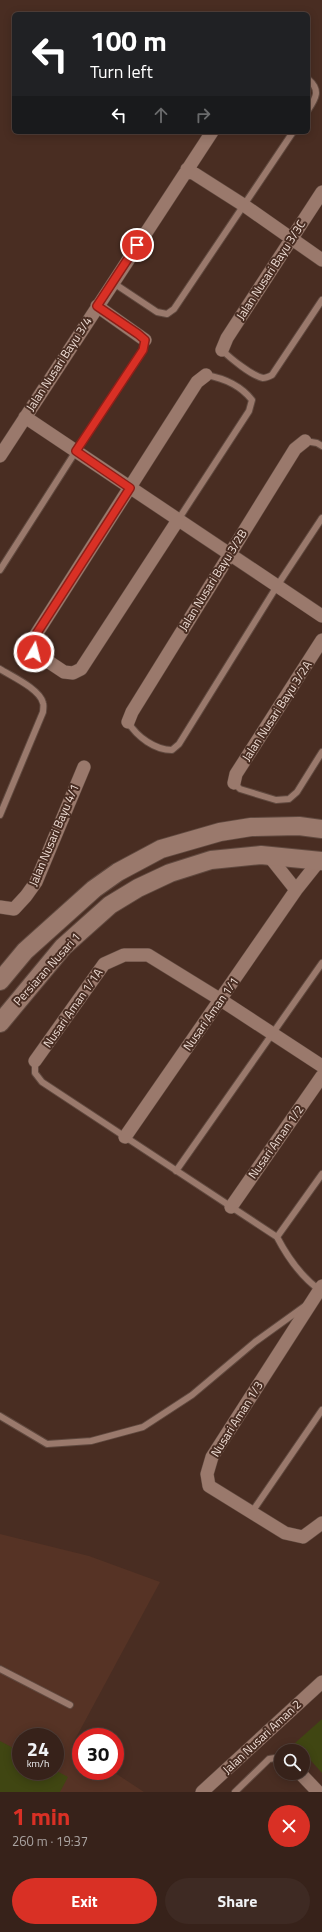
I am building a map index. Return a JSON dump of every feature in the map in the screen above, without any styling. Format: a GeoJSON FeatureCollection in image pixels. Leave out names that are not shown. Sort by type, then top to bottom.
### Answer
{"type":"FeatureCollection","features":[{"type":"Feature","properties":{"kind":"main road","name":"Persiaran Nusari 1"},"geometry":{"type":"LineString","coordinates":[[0,981],[25,951],[94,889],[118,872],[161,849],[220,832],[251,827],[299,826],[322,829]]}},
{"type":"Feature","properties":{"kind":"main road","name":"Persiaran Nusari 1"},"geometry":{"type":"LineString","coordinates":[[0,1023],[63,947],[110,905],[138,888],[170,873],[212,860],[269,856],[320,861]]}},
{"type":"Feature","properties":{"kind":"street","name":"Jalan Nusari Bayu 3/4"},"geometry":{"type":"LineString","coordinates":[[0,456],[112,282],[211,134]]}},
{"type":"Feature","properties":{"kind":"street"},"geometry":{"type":"LineString","coordinates":[[187,169],[322,260]]}},
{"type":"Feature","properties":{"kind":"street","name":"Jalan Nusari Bayu 3/3C"},"geometry":{"type":"LineString","coordinates":[[222,350],[227,338],[322,192]]}},
{"type":"Feature","properties":{"kind":"street"},"geometry":{"type":"LineString","coordinates":[[97,306],[145,340]]}},
{"type":"Feature","properties":{"kind":"street"},"geometry":{"type":"LineString","coordinates":[[178,520],[81,669],[73,673],[64,672],[34,652],[32,645],[35,636],[197,382],[206,375]]}},
{"type":"Feature","properties":{"kind":"street"},"geometry":{"type":"LineString","coordinates":[[25,417],[322,616]]}},
{"type":"Feature","properties":{"kind":"street","name":"Jalan Nusari Bayu 3/2B"},"geometry":{"type":"LineString","coordinates":[[128,722],[132,712],[228,554],[295,449],[305,441]]}},
{"type":"Feature","properties":{"kind":"street","name":"Jalan Nusari Bayu 3/2A"},"geometry":{"type":"LineString","coordinates":[[234,783],[236,774],[322,640]]}},
{"type":"Feature","properties":{"kind":"street","name":"Jalan Nusari Bayu 4/1"},"geometry":{"type":"LineString","coordinates":[[0,907],[14,909],[36,882],[84,767]]}},
{"type":"Feature","properties":{"kind":"street"},"geometry":{"type":"LineString","coordinates":[[269,856],[296,890]]}},
{"type":"Feature","properties":{"kind":"street","name":"Nusari Aman 1/1"},"geometry":{"type":"LineString","coordinates":[[126,1137],[296,890],[320,861]]}},
{"type":"Feature","properties":{"kind":"street","name":"Nusari Aman 1/1A"},"geometry":{"type":"LineString","coordinates":[[35,1061],[104,964],[124,955],[148,956],[221,1000],[322,1066]]}},
{"type":"Feature","properties":{"kind":"street","name":"Nusari Aman 1/2"},"geometry":{"type":"LineString","coordinates":[[231,1207],[322,1076]]}},
{"type":"Feature","properties":{"kind":"street","name":"Nusari Aman 1/3"},"geometry":{"type":"LineString","coordinates":[[321,1290],[311,1301],[212,1457],[207,1474],[209,1486],[285,1533],[303,1537],[322,1523]]}},
{"type":"Feature","properties":{"kind":"street","name":"Jalan Nusari Aman 2"},"geometry":{"type":"LineString","coordinates":[[202,1792],[322,1682]]}},
{"type":"Feature","properties":{"kind":"street"},"geometry":{"type":"LineString","coordinates":[[307,1780],[318,1792]]}},
{"type":"Feature","properties":{"kind":"lane"},"geometry":{"type":"LineString","coordinates":[[310,81],[316,87],[317,97],[310,107]]}},
{"type":"Feature","properties":{"kind":"lane"},"geometry":{"type":"LineString","coordinates":[[112,282],[156,312],[167,314],[174,309],[292,134]]}},
{"type":"Feature","properties":{"kind":"lane"},"geometry":{"type":"LineString","coordinates":[[222,350],[257,376],[264,378],[272,375],[322,300]]}},
{"type":"Feature","properties":{"kind":"lane"},"geometry":{"type":"LineString","coordinates":[[0,570],[143,350],[145,340]]}},
{"type":"Feature","properties":{"kind":"lane"},"geometry":{"type":"LineString","coordinates":[[178,520],[249,411],[252,400],[247,394],[220,377],[206,375]]}},
{"type":"Feature","properties":{"kind":"lane"},"geometry":{"type":"LineString","coordinates":[[305,441],[317,443],[322,446]]}},
{"type":"Feature","properties":{"kind":"lane"},"geometry":{"type":"LineString","coordinates":[[128,722],[134,732],[161,750],[172,750],[179,744],[277,586],[322,518]]}},
{"type":"Feature","properties":{"kind":"lane"},"geometry":{"type":"LineString","coordinates":[[0,669],[39,694],[43,702],[43,712],[0,815]]}},
{"type":"Feature","properties":{"kind":"lane"},"geometry":{"type":"LineString","coordinates":[[234,783],[240,789],[276,800],[289,799],[297,792],[322,752]]}},
{"type":"Feature","properties":{"kind":"lane"},"geometry":{"type":"LineString","coordinates":[[176,1171],[322,964]]}},
{"type":"Feature","properties":{"kind":"lane"},"geometry":{"type":"LineString","coordinates":[[35,1061],[35,1073],[42,1082],[276,1237],[284,1251],[302,1275],[321,1290]]}},
{"type":"Feature","properties":{"kind":"lane"},"geometry":{"type":"LineString","coordinates":[[276,1237],[322,1174]]}},
{"type":"Feature","properties":{"kind":"lane"},"geometry":{"type":"LineString","coordinates":[[0,1416],[47,1444],[91,1441],[143,1427],[192,1395],[255,1342],[311,1301]]}},
{"type":"Feature","properties":{"kind":"lane"},"geometry":{"type":"LineString","coordinates":[[252,1512],[322,1410]]}},
{"type":"Feature","properties":{"kind":"lane"},"geometry":{"type":"LineString","coordinates":[[0,1669],[70,1705]]}},
{"type":"Feature","properties":{"kind":"lane"},"geometry":{"type":"LineString","coordinates":[[235,1792],[269,1759],[274,1758]]}},
{"type":"Feature","properties":{"kind":"shaded area"},"geometry":{"type":"Polygon","coordinates":[[[0,1534],[89,1556],[160,1582],[81,1728],[72,1728],[72,1780],[124,1779],[144,1792],[0,1792],[0,1534]]]}},
{"type":"Feature","properties":{"kind":"green space"},"geometry":{"type":"Polygon","coordinates":[[[322,1719],[322,1773],[310,1760],[310,1744],[295,1743],[322,1719]]]}},
{"type":"Feature","properties":{"kind":"green space"},"geometry":{"type":"Polygon","coordinates":[[[0,1741],[12,1747],[12,1780],[64,1780],[64,1775],[68,1777],[60,1792],[0,1792],[0,1741]]]}},
{"type":"Feature","properties":{"kind":"route"},"geometry":{"type":"LineString","coordinates":[[34,652],[32,645],[35,636],[130,488],[76,451],[143,350],[145,340],[97,306],[137,245]]}}]}
